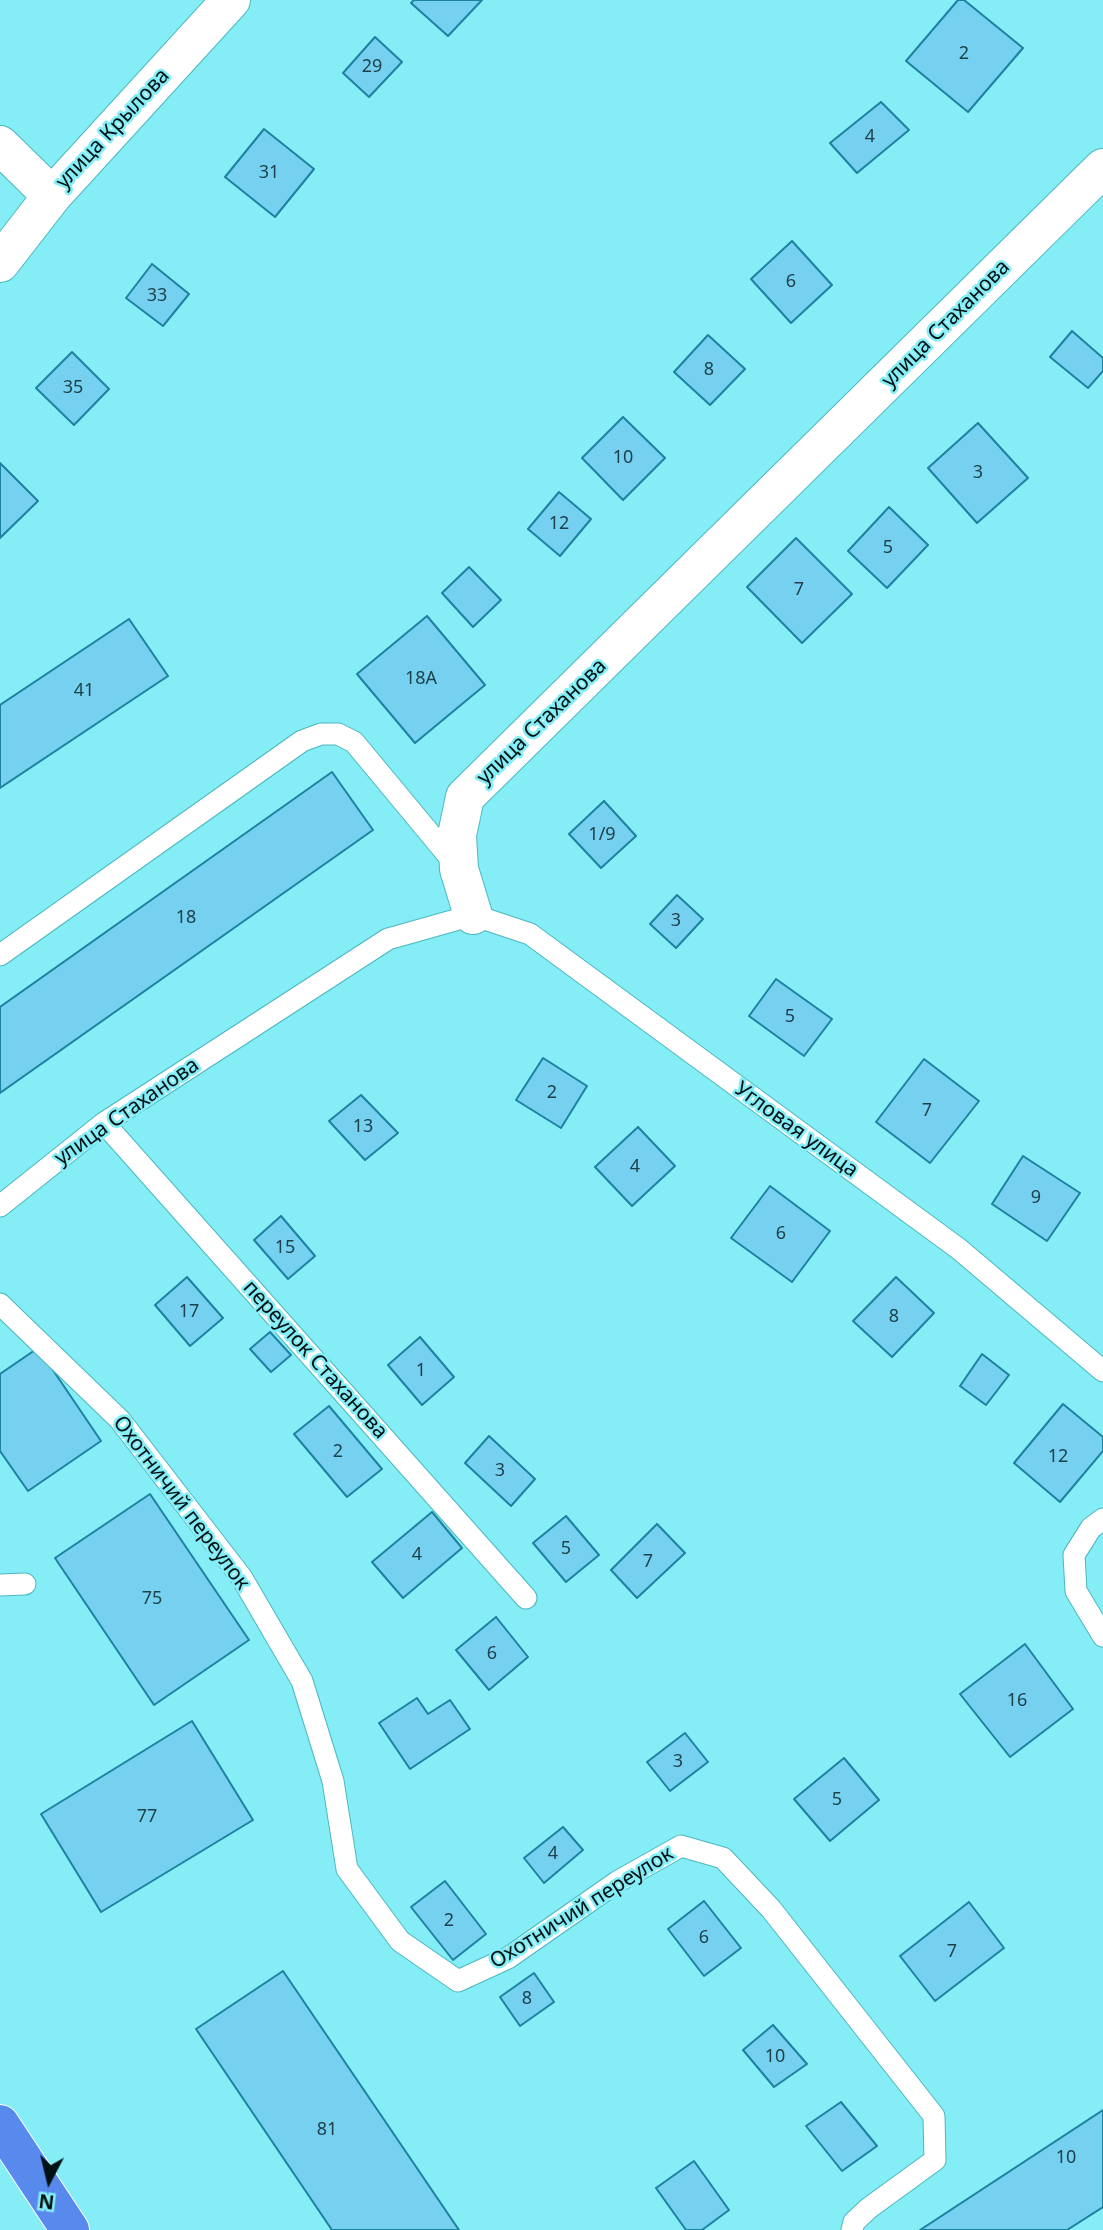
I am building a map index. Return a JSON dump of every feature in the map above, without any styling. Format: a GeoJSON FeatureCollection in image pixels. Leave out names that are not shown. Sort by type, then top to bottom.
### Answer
{"type":"FeatureCollection","features":[{"type":"Feature","properties":{"kind":"highway"},"geometry":{"type":"LineString","coordinates":[[0,2124],[70,2230]]}},
{"type":"Feature","properties":{"kind":"street","name":"улица Крылова"},"geometry":{"type":"LineString","coordinates":[[0,263],[52,195],[231,0]]}},
{"type":"Feature","properties":{"kind":"street"},"geometry":{"type":"LineString","coordinates":[[0,145],[52,195]]}},
{"type":"Feature","properties":{"kind":"street","name":"улица Стаханова"},"geometry":{"type":"LineString","coordinates":[[473,915],[459,869],[457,835],[465,797],[1103,169]]}},
{"type":"Feature","properties":{"kind":"lane"},"geometry":{"type":"LineString","coordinates":[[0,956],[302,741],[321,734],[338,734],[354,742],[459,869]]}},
{"type":"Feature","properties":{"kind":"lane","name":"улица Стаханова"},"geometry":{"type":"LineString","coordinates":[[0,1206],[104,1123],[387,939],[473,915]]}},
{"type":"Feature","properties":{"kind":"lane","name":"Угловая улица"},"geometry":{"type":"LineString","coordinates":[[473,915],[530,934],[959,1249],[1103,1371]]}},
{"type":"Feature","properties":{"kind":"lane","name":"переулок Стаханова"},"geometry":{"type":"LineString","coordinates":[[104,1123],[526,1598]]}},
{"type":"Feature","properties":{"kind":"lane","name":"Охотничий переулок"},"geometry":{"type":"LineString","coordinates":[[0,1304],[120,1420],[242,1578],[302,1681],[333,1781],[347,1869],[400,1941],[458,1982],[508,1958],[617,1882],[681,1846],[723,1858],[771,1909],[934,2116],[935,2161],[869,2207],[853,2222],[852,2230]]}},
{"type":"Feature","properties":{"kind":"lane"},"geometry":{"type":"LineString","coordinates":[[1103,1519],[1091,1528],[1074,1555],[1076,1591],[1103,1636]]}},
{"type":"Feature","properties":{"kind":"lane"},"geometry":{"type":"LineString","coordinates":[[0,1586],[25,1584]]}},
{"type":"Feature","properties":{"kind":"building"},"geometry":{"type":"Polygon","coordinates":[[[414,0],[482,0],[448,36],[411,3],[414,0]]]}},
{"type":"Feature","properties":{"kind":"building"},"geometry":{"type":"Polygon","coordinates":[[[958,0],[964,0],[1023,48],[968,112],[906,61],[958,0]]]}},
{"type":"Feature","properties":{"kind":"building"},"geometry":{"type":"Polygon","coordinates":[[[375,37],[402,62],[369,97],[343,73],[375,37]]]}},
{"type":"Feature","properties":{"kind":"building"},"geometry":{"type":"Polygon","coordinates":[[[881,102],[909,130],[857,173],[830,143],[881,102]]]}},
{"type":"Feature","properties":{"kind":"building"},"geometry":{"type":"Polygon","coordinates":[[[264,129],[314,169],[275,217],[225,177],[264,129]]]}},
{"type":"Feature","properties":{"kind":"building"},"geometry":{"type":"Polygon","coordinates":[[[792,241],[832,285],[791,323],[751,279],[792,241]]]}},
{"type":"Feature","properties":{"kind":"building"},"geometry":{"type":"Polygon","coordinates":[[[152,264],[189,294],[163,326],[126,298],[152,264]]]}},
{"type":"Feature","properties":{"kind":"building"},"geometry":{"type":"Polygon","coordinates":[[[1072,331],[1103,358],[1103,371],[1088,388],[1050,357],[1072,331]]]}},
{"type":"Feature","properties":{"kind":"building"},"geometry":{"type":"Polygon","coordinates":[[[708,335],[745,369],[710,405],[674,372],[708,335]]]}},
{"type":"Feature","properties":{"kind":"building"},"geometry":{"type":"Polygon","coordinates":[[[72,352],[109,389],[74,425],[36,388],[72,352]]]}},
{"type":"Feature","properties":{"kind":"building"},"geometry":{"type":"Polygon","coordinates":[[[623,417],[665,458],[623,500],[582,458],[623,417]]]}},
{"type":"Feature","properties":{"kind":"building"},"geometry":{"type":"Polygon","coordinates":[[[978,423],[1028,478],[977,523],[928,468],[978,423]]]}},
{"type":"Feature","properties":{"kind":"building"},"geometry":{"type":"Polygon","coordinates":[[[0,463],[38,501],[0,538],[0,463]]]}},
{"type":"Feature","properties":{"kind":"building"},"geometry":{"type":"Polygon","coordinates":[[[559,492],[591,519],[560,556],[528,529],[559,492]]]}},
{"type":"Feature","properties":{"kind":"building"},"geometry":{"type":"Polygon","coordinates":[[[889,507],[928,545],[887,588],[848,551],[889,507]]]}},
{"type":"Feature","properties":{"kind":"building"},"geometry":{"type":"Polygon","coordinates":[[[796,538],[852,594],[802,643],[747,587],[796,538]]]}},
{"type":"Feature","properties":{"kind":"building"},"geometry":{"type":"Polygon","coordinates":[[[469,567],[501,600],[473,627],[442,593],[469,567]]]}},
{"type":"Feature","properties":{"kind":"building"},"geometry":{"type":"Polygon","coordinates":[[[427,616],[485,685],[415,743],[357,674],[427,616]]]}},
{"type":"Feature","properties":{"kind":"building"},"geometry":{"type":"Polygon","coordinates":[[[129,619],[168,676],[0,788],[0,705],[129,619]]]}},
{"type":"Feature","properties":{"kind":"building"},"geometry":{"type":"Polygon","coordinates":[[[332,772],[373,830],[0,1093],[0,1007],[332,772]]]}},
{"type":"Feature","properties":{"kind":"building"},"geometry":{"type":"Polygon","coordinates":[[[604,801],[636,836],[601,868],[569,834],[604,801]]]}},
{"type":"Feature","properties":{"kind":"building"},"geometry":{"type":"Polygon","coordinates":[[[677,895],[703,919],[676,948],[650,924],[677,895]]]}},
{"type":"Feature","properties":{"kind":"building"},"geometry":{"type":"Polygon","coordinates":[[[776,979],[832,1019],[804,1056],[749,1016],[776,979]]]}},
{"type":"Feature","properties":{"kind":"building"},"geometry":{"type":"Polygon","coordinates":[[[543,1058],[587,1086],[561,1128],[516,1100],[543,1058]]]}},
{"type":"Feature","properties":{"kind":"building"},"geometry":{"type":"Polygon","coordinates":[[[924,1059],[979,1101],[930,1163],[876,1122],[924,1059]]]}},
{"type":"Feature","properties":{"kind":"building"},"geometry":{"type":"Polygon","coordinates":[[[361,1095],[398,1133],[365,1160],[329,1121],[361,1095]]]}},
{"type":"Feature","properties":{"kind":"building"},"geometry":{"type":"Polygon","coordinates":[[[638,1127],[675,1166],[632,1206],[595,1167],[638,1127]]]}},
{"type":"Feature","properties":{"kind":"building"},"geometry":{"type":"Polygon","coordinates":[[[1023,1156],[1080,1193],[1047,1241],[992,1204],[1023,1156]]]}},
{"type":"Feature","properties":{"kind":"building"},"geometry":{"type":"Polygon","coordinates":[[[770,1186],[830,1231],[792,1282],[731,1238],[770,1186]]]}},
{"type":"Feature","properties":{"kind":"building"},"geometry":{"type":"Polygon","coordinates":[[[281,1216],[315,1256],[288,1279],[254,1240],[281,1216]]]}},
{"type":"Feature","properties":{"kind":"building"},"geometry":{"type":"Polygon","coordinates":[[[187,1277],[223,1318],[190,1346],[155,1305],[187,1277]]]}},
{"type":"Feature","properties":{"kind":"building"},"geometry":{"type":"Polygon","coordinates":[[[896,1277],[934,1313],[892,1357],[853,1321],[896,1277]]]}},
{"type":"Feature","properties":{"kind":"building"},"geometry":{"type":"Polygon","coordinates":[[[270,1332],[291,1355],[271,1372],[250,1349],[270,1332]]]}},
{"type":"Feature","properties":{"kind":"building"},"geometry":{"type":"Polygon","coordinates":[[[420,1337],[454,1377],[422,1405],[388,1365],[420,1337]]]}},
{"type":"Feature","properties":{"kind":"building"},"geometry":{"type":"Polygon","coordinates":[[[38,1348],[101,1441],[28,1491],[0,1451],[0,1374],[38,1348]]]}},
{"type":"Feature","properties":{"kind":"building"},"geometry":{"type":"Polygon","coordinates":[[[982,1354],[1009,1375],[986,1405],[960,1386],[982,1354]]]}},
{"type":"Feature","properties":{"kind":"building"},"geometry":{"type":"Polygon","coordinates":[[[1063,1404],[1103,1437],[1103,1451],[1060,1502],[1014,1463],[1063,1404]]]}},
{"type":"Feature","properties":{"kind":"building"},"geometry":{"type":"Polygon","coordinates":[[[329,1406],[382,1469],[347,1497],[294,1434],[329,1406]]]}},
{"type":"Feature","properties":{"kind":"building"},"geometry":{"type":"Polygon","coordinates":[[[489,1436],[535,1479],[511,1506],[465,1463],[489,1436]]]}},
{"type":"Feature","properties":{"kind":"building"},"geometry":{"type":"Polygon","coordinates":[[[150,1494],[249,1640],[154,1705],[55,1558],[150,1494]]]}},
{"type":"Feature","properties":{"kind":"building"},"geometry":{"type":"Polygon","coordinates":[[[432,1512],[462,1548],[403,1598],[372,1562],[432,1512]]]}},
{"type":"Feature","properties":{"kind":"building"},"geometry":{"type":"Polygon","coordinates":[[[566,1516],[599,1555],[566,1582],[533,1543],[566,1516]]]}},
{"type":"Feature","properties":{"kind":"building"},"geometry":{"type":"Polygon","coordinates":[[[657,1524],[685,1553],[637,1598],[611,1570],[657,1524]]]}},
{"type":"Feature","properties":{"kind":"building"},"geometry":{"type":"Polygon","coordinates":[[[496,1617],[528,1657],[489,1690],[456,1650],[496,1617]]]}},
{"type":"Feature","properties":{"kind":"building"},"geometry":{"type":"Polygon","coordinates":[[[1025,1644],[1073,1709],[1010,1757],[960,1694],[1025,1644]]]}},
{"type":"Feature","properties":{"kind":"building"},"geometry":{"type":"Polygon","coordinates":[[[417,1698],[428,1714],[450,1700],[470,1729],[410,1769],[379,1723],[417,1698]]]}},
{"type":"Feature","properties":{"kind":"building"},"geometry":{"type":"Polygon","coordinates":[[[192,1721],[253,1820],[101,1912],[41,1814],[192,1721]]]}},
{"type":"Feature","properties":{"kind":"building"},"geometry":{"type":"Polygon","coordinates":[[[685,1733],[708,1762],[670,1791],[647,1762],[685,1733]]]}},
{"type":"Feature","properties":{"kind":"building"},"geometry":{"type":"Polygon","coordinates":[[[844,1758],[879,1800],[830,1841],[794,1799],[844,1758]]]}},
{"type":"Feature","properties":{"kind":"building"},"geometry":{"type":"Polygon","coordinates":[[[563,1827],[583,1850],[544,1883],[524,1858],[563,1827]]]}},
{"type":"Feature","properties":{"kind":"building"},"geometry":{"type":"Polygon","coordinates":[[[445,1881],[486,1934],[453,1960],[411,1907],[445,1881]]]}},
{"type":"Feature","properties":{"kind":"building"},"geometry":{"type":"Polygon","coordinates":[[[704,1901],[741,1948],[704,1976],[668,1929],[704,1901]]]}},
{"type":"Feature","properties":{"kind":"building"},"geometry":{"type":"Polygon","coordinates":[[[969,1902],[1004,1948],[935,2001],[900,1956],[969,1902]]]}},
{"type":"Feature","properties":{"kind":"building"},"geometry":{"type":"Polygon","coordinates":[[[283,1971],[459,2230],[332,2230],[196,2029],[283,1971]]]}},
{"type":"Feature","properties":{"kind":"building"},"geometry":{"type":"Polygon","coordinates":[[[534,1973],[554,2002],[520,2026],[500,1997],[534,1973]]]}},
{"type":"Feature","properties":{"kind":"building"},"geometry":{"type":"Polygon","coordinates":[[[773,2025],[807,2064],[774,2087],[743,2050],[773,2025]]]}},
{"type":"Feature","properties":{"kind":"building"},"geometry":{"type":"Polygon","coordinates":[[[841,2102],[877,2146],[842,2171],[806,2126],[841,2102]]]}},
{"type":"Feature","properties":{"kind":"building"},"geometry":{"type":"Polygon","coordinates":[[[1103,2110],[1103,2207],[1067,2230],[920,2230],[1103,2110]]]}},
{"type":"Feature","properties":{"kind":"building"},"geometry":{"type":"Polygon","coordinates":[[[694,2161],[729,2210],[702,2230],[686,2230],[656,2188],[694,2161]]]}}]}
